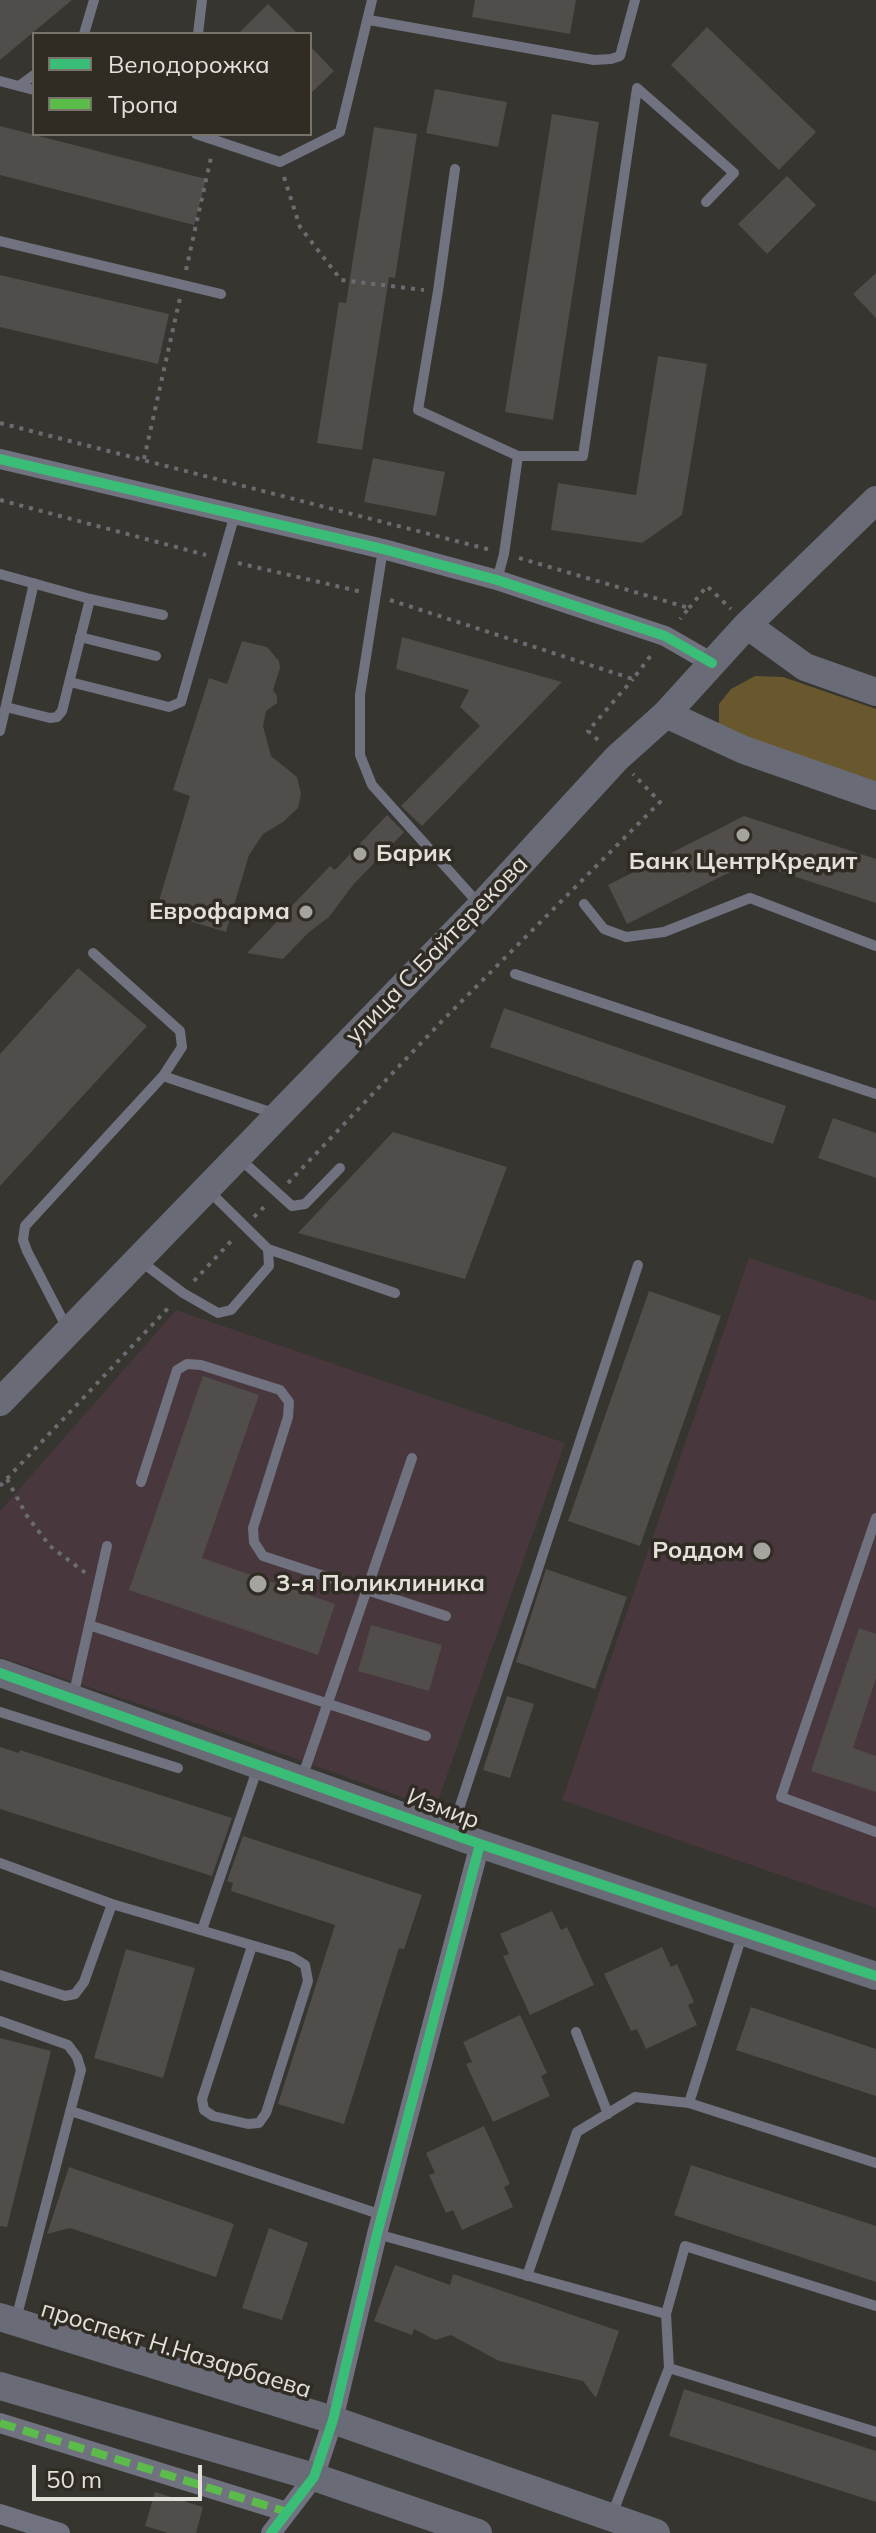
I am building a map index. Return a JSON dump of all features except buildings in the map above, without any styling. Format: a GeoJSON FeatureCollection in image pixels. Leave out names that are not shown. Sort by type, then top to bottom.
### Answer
{"type":"FeatureCollection","features":[{"type":"Feature","properties":{"kind":"main road","name":"улица С.Байтерекова"},"geometry":{"type":"LineString","coordinates":[[0,1402],[481,906],[617,758],[666,714],[747,625],[876,500]]}},
{"type":"Feature","properties":{"kind":"main road"},"geometry":{"type":"LineString","coordinates":[[747,625],[805,667],[876,692]]}},
{"type":"Feature","properties":{"kind":"main road"},"geometry":{"type":"LineString","coordinates":[[666,714],[744,750],[876,796]]}},
{"type":"Feature","properties":{"kind":"main road","name":"Измир"},"geometry":{"type":"LineString","coordinates":[[0,1673],[480,1844],[876,1976]]}},
{"type":"Feature","properties":{"kind":"main road","name":"проспект Н.Назарбаева"},"geometry":{"type":"LineString","coordinates":[[8,2319],[333,2420],[656,2533]]}},
{"type":"Feature","properties":{"kind":"main road"},"geometry":{"type":"LineString","coordinates":[[0,2386],[314,2477],[478,2533]]}},
{"type":"Feature","properties":{"kind":"street"},"geometry":{"type":"LineString","coordinates":[[0,459],[383,549],[497,580],[665,636],[712,663]]}},
{"type":"Feature","properties":{"kind":"street"},"geometry":{"type":"LineString","coordinates":[[271,2533],[314,2477],[333,2420],[379,2224],[480,1844]]}},
{"type":"Feature","properties":{"kind":"street"},"geometry":{"type":"LineString","coordinates":[[0,2423],[287,2512]]}},
{"type":"Feature","properties":{"kind":"street"},"geometry":{"type":"LineString","coordinates":[[0,2514],[60,2533]]}},
{"type":"Feature","properties":{"kind":"lane"},"geometry":{"type":"LineString","coordinates":[[85,32],[94,0]]}},
{"type":"Feature","properties":{"kind":"lane"},"geometry":{"type":"LineString","coordinates":[[198,32],[202,0]]}},
{"type":"Feature","properties":{"kind":"lane"},"geometry":{"type":"LineString","coordinates":[[202,136],[280,162],[340,132],[372,0]]}},
{"type":"Feature","properties":{"kind":"lane"},"geometry":{"type":"LineString","coordinates":[[369,20],[594,60],[611,59],[620,56],[635,0]]}},
{"type":"Feature","properties":{"kind":"lane"},"geometry":{"type":"LineString","coordinates":[[19,86],[32,76]]}},
{"type":"Feature","properties":{"kind":"lane"},"geometry":{"type":"LineString","coordinates":[[0,81],[32,89]]}},
{"type":"Feature","properties":{"kind":"lane"},"geometry":{"type":"LineString","coordinates":[[455,169],[418,410],[518,456],[583,456],[637,88],[734,173],[706,202]]}},
{"type":"Feature","properties":{"kind":"lane"},"geometry":{"type":"LineString","coordinates":[[0,241],[221,294]]}},
{"type":"Feature","properties":{"kind":"lane"},"geometry":{"type":"LineString","coordinates":[[497,580],[504,554],[518,456]]}},
{"type":"Feature","properties":{"kind":"lane"},"geometry":{"type":"LineString","coordinates":[[70,682],[169,707],[181,702],[235,514]]}},
{"type":"Feature","properties":{"kind":"lane"},"geometry":{"type":"LineString","coordinates":[[383,549],[360,695],[360,755],[372,785],[481,906]]}},
{"type":"Feature","properties":{"kind":"lane"},"geometry":{"type":"LineString","coordinates":[[0,574],[163,615]]}},
{"type":"Feature","properties":{"kind":"lane"},"geometry":{"type":"LineString","coordinates":[[0,731],[34,583]]}},
{"type":"Feature","properties":{"kind":"lane"},"geometry":{"type":"LineString","coordinates":[[6,707],[50,718],[57,717],[62,711],[90,599]]}},
{"type":"Feature","properties":{"kind":"lane"},"geometry":{"type":"LineString","coordinates":[[80,637],[156,656]]}},
{"type":"Feature","properties":{"kind":"lane"},"geometry":{"type":"LineString","coordinates":[[584,904],[604,929],[626,937],[664,932],[750,898],[876,946]]}},
{"type":"Feature","properties":{"kind":"lane"},"geometry":{"type":"LineString","coordinates":[[68,1331],[27,1251],[23,1240],[25,1226],[163,1076],[182,1047],[180,1031],[93,953]]}},
{"type":"Feature","properties":{"kind":"lane"},"geometry":{"type":"LineString","coordinates":[[515,974],[876,1094]]}},
{"type":"Feature","properties":{"kind":"lane"},"geometry":{"type":"LineString","coordinates":[[163,1076],[277,1115]]}},
{"type":"Feature","properties":{"kind":"lane"},"geometry":{"type":"LineString","coordinates":[[238,1156],[292,1206],[305,1204],[340,1168]]}},
{"type":"Feature","properties":{"kind":"lane"},"geometry":{"type":"LineString","coordinates":[[206,1188],[268,1249],[395,1293]]}},
{"type":"Feature","properties":{"kind":"lane"},"geometry":{"type":"LineString","coordinates":[[138,1259],[183,1293],[218,1313],[231,1310],[269,1266],[268,1249]]}},
{"type":"Feature","properties":{"kind":"lane"},"geometry":{"type":"LineString","coordinates":[[451,1833],[638,1265]]}},
{"type":"Feature","properties":{"kind":"lane"},"geometry":{"type":"LineString","coordinates":[[141,1482],[177,1370],[187,1364],[201,1365],[280,1390],[289,1402],[288,1417],[253,1528],[254,1542],[263,1556],[446,1616]]}},
{"type":"Feature","properties":{"kind":"lane"},"geometry":{"type":"LineString","coordinates":[[301,1780],[412,1458]]}},
{"type":"Feature","properties":{"kind":"lane"},"geometry":{"type":"LineString","coordinates":[[876,1518],[781,1797],[876,1832]]}},
{"type":"Feature","properties":{"kind":"lane"},"geometry":{"type":"LineString","coordinates":[[72,1699],[107,1546]]}},
{"type":"Feature","properties":{"kind":"lane"},"geometry":{"type":"LineString","coordinates":[[89,1625],[426,1736]]}},
{"type":"Feature","properties":{"kind":"lane"},"geometry":{"type":"LineString","coordinates":[[0,1712],[178,1768]]}},
{"type":"Feature","properties":{"kind":"lane"},"geometry":{"type":"LineString","coordinates":[[202,1930],[259,1765]]}},
{"type":"Feature","properties":{"kind":"lane"},"geometry":{"type":"LineString","coordinates":[[0,1863],[112,1904],[292,1957],[305,1965],[308,1981],[266,2113],[259,2123],[248,2124],[213,2116],[204,2110],[202,2099],[252,1946]]}},
{"type":"Feature","properties":{"kind":"lane"},"geometry":{"type":"LineString","coordinates":[[0,1975],[65,1996],[75,1994],[84,1982],[112,1904]]}},
{"type":"Feature","properties":{"kind":"lane"},"geometry":{"type":"LineString","coordinates":[[689,2103],[743,1931]]}},
{"type":"Feature","properties":{"kind":"lane"},"geometry":{"type":"LineString","coordinates":[[0,2021],[68,2045],[77,2057],[81,2070],[8,2319]]}},
{"type":"Feature","properties":{"kind":"lane"},"geometry":{"type":"LineString","coordinates":[[576,2032],[608,2114]]}},
{"type":"Feature","properties":{"kind":"lane"},"geometry":{"type":"LineString","coordinates":[[527,2276],[577,2132],[635,2097],[689,2103],[876,2163]]}},
{"type":"Feature","properties":{"kind":"lane"},"geometry":{"type":"LineString","coordinates":[[71,2111],[527,2276],[666,2314]]}},
{"type":"Feature","properties":{"kind":"lane"},"geometry":{"type":"LineString","coordinates":[[611,2517],[669,2368],[666,2314],[685,2246],[876,2306]]}},
{"type":"Feature","properties":{"kind":"lane"},"geometry":{"type":"LineString","coordinates":[[669,2368],[876,2432]]}},
{"type":"Feature","properties":{"kind":"path"},"geometry":{"type":"LineString","coordinates":[[280,162],[300,227],[341,280],[438,291]]}},
{"type":"Feature","properties":{"kind":"path"},"geometry":{"type":"LineString","coordinates":[[689,608],[707,586],[747,625]]}},
{"type":"Feature","properties":{"kind":"path"},"geometry":{"type":"LineString","coordinates":[[0,1486],[442,1021],[660,802],[588,731],[633,679]]}},
{"type":"Feature","properties":{"kind":"path"},"geometry":{"type":"LineString","coordinates":[[7,1479],[27,1516],[50,1546],[98,1582]]}},
{"type":"Feature","properties":{"kind":"shaded area"},"geometry":{"type":"Polygon","coordinates":[[[755,676],[783,677],[876,709],[876,785],[726,736],[719,725],[719,704],[731,689],[755,676]]]}},
{"type":"Feature","properties":{"kind":"shaded area","name":"Роддом"},"geometry":{"type":"Polygon","coordinates":[[[749,1258],[876,1301],[876,1908],[562,1800],[749,1258]]]}},
{"type":"Feature","properties":{"kind":"shaded area","name":"3-я Поликлиника"},"geometry":{"type":"Polygon","coordinates":[[[176,1310],[565,1443],[435,1809],[0,1657],[0,1511],[176,1310]]]}},
{"type":"Feature","properties":{"kind":"marked path"},"geometry":{"type":"LineString","coordinates":[[0,2423],[287,2512]]}},
{"type":"Feature","properties":{"kind":"cycle path"},"geometry":{"type":"LineString","coordinates":[[0,459],[383,549],[497,580],[665,636],[712,663]]}},
{"type":"Feature","properties":{"kind":"cycle path"},"geometry":{"type":"LineString","coordinates":[[0,1673],[480,1844],[876,1976]]}},
{"type":"Feature","properties":{"kind":"cycle path"},"geometry":{"type":"LineString","coordinates":[[271,2533],[314,2477],[333,2420],[377,2234],[480,1844]]}},
{"type":"Feature","properties":{"kind":"place","name":"Банк ЦентрКредит"},"geometry":{"type":"Point","coordinates":[743,835]}},
{"type":"Feature","properties":{"kind":"place","name":"Барик"},"geometry":{"type":"Point","coordinates":[360,854]}},
{"type":"Feature","properties":{"kind":"place","name":"Еврофарма"},"geometry":{"type":"Point","coordinates":[306,912]}},
{"type":"Feature","properties":{"kind":"place","name":"Роддом"},"geometry":{"type":"Point","coordinates":[762,1551]}},
{"type":"Feature","properties":{"kind":"place","name":"3-я Поликлиника"},"geometry":{"type":"Point","coordinates":[258,1584]}}]}
